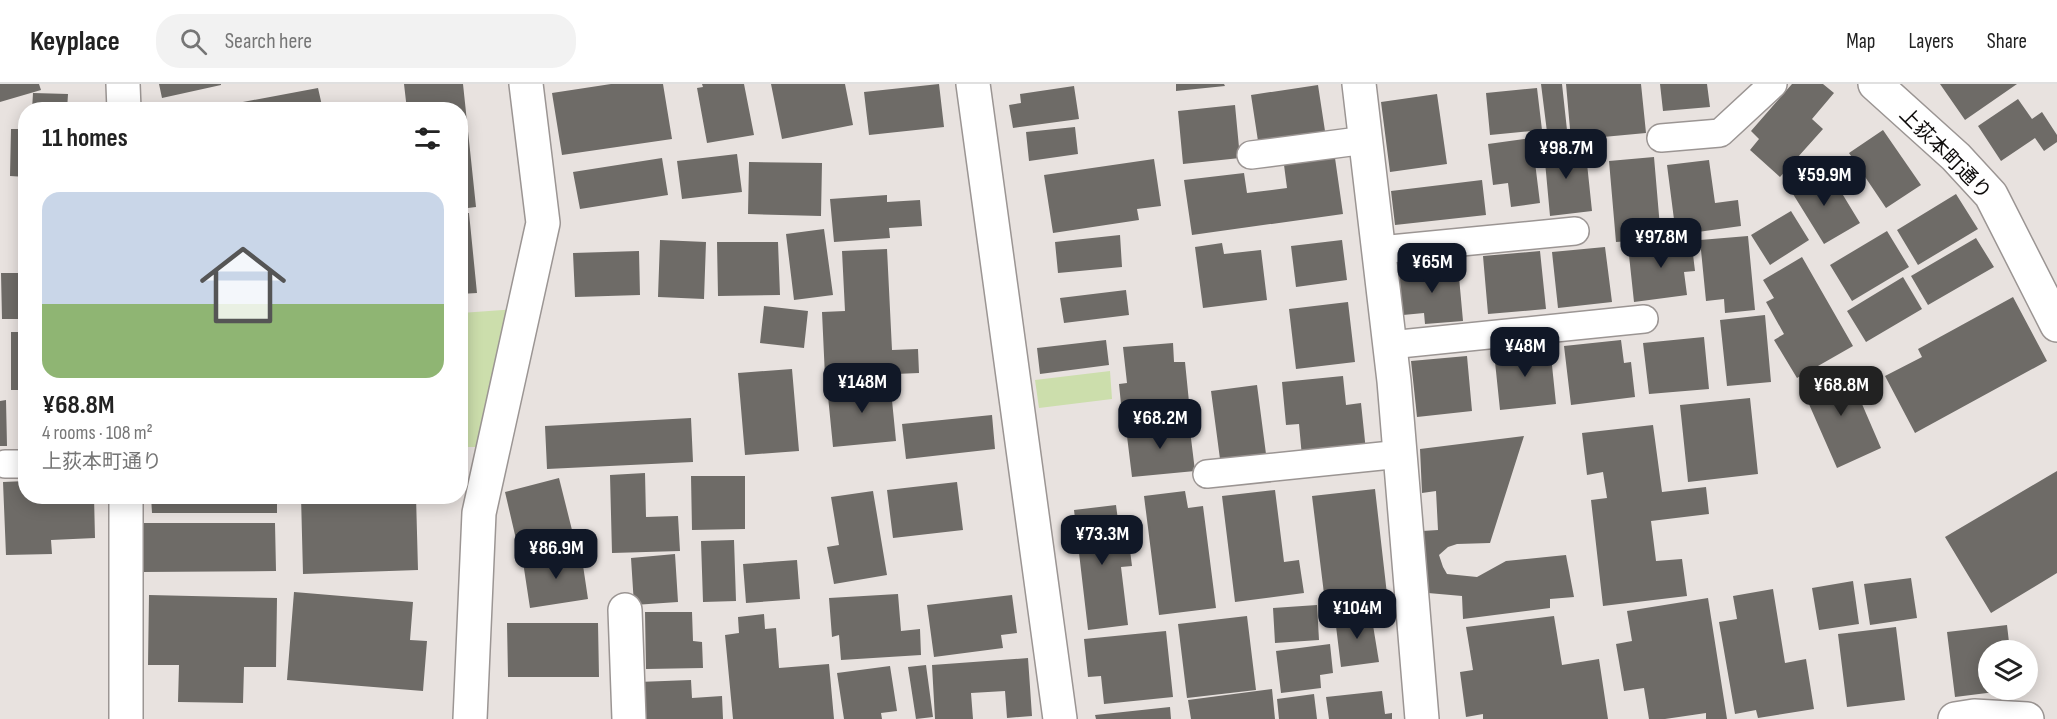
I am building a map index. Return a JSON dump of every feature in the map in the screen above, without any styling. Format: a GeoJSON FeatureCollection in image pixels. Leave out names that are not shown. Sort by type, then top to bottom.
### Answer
{"type":"FeatureCollection","features":[{"type":"Feature","properties":{"kind":"street"},"geometry":{"type":"LineString","coordinates":[[123,84],[123,102]]}},
{"type":"Feature","properties":{"kind":"street"},"geometry":{"type":"LineString","coordinates":[[470,719],[479,513],[543,223],[526,84]]}},
{"type":"Feature","properties":{"kind":"street"},"geometry":{"type":"LineString","coordinates":[[974,84],[1060,719]]}},
{"type":"Feature","properties":{"kind":"street"},"geometry":{"type":"LineString","coordinates":[[1359,84],[1380,250],[1401,454],[1422,719]]}},
{"type":"Feature","properties":{"kind":"street","name":"上荻本町通り"},"geometry":{"type":"LineString","coordinates":[[1875,84],[1956,157],[1991,195],[2057,325]]}},
{"type":"Feature","properties":{"kind":"street"},"geometry":{"type":"LineString","coordinates":[[126,504],[126,719]]}},
{"type":"Feature","properties":{"kind":"street"},"geometry":{"type":"LineString","coordinates":[[625,610],[629,719]]}},
{"type":"Feature","properties":{"kind":"street"},"geometry":{"type":"LineString","coordinates":[[1955,719],[1974,716],[2027,719]]}},
{"type":"Feature","properties":{"kind":"lane"},"geometry":{"type":"LineString","coordinates":[[1661,138],[1720,133],[1773,84]]}},
{"type":"Feature","properties":{"kind":"lane"},"geometry":{"type":"LineString","coordinates":[[1251,155],[1366,140]]}},
{"type":"Feature","properties":{"kind":"lane"},"geometry":{"type":"LineString","coordinates":[[1380,250],[1575,231]]}},
{"type":"Feature","properties":{"kind":"lane"},"geometry":{"type":"LineString","coordinates":[[1390,345],[1644,320]]}},
{"type":"Feature","properties":{"kind":"lane"},"geometry":{"type":"LineString","coordinates":[[1207,474],[1401,454]]}},
{"type":"Feature","properties":{"kind":"green space"},"geometry":{"type":"Polygon","coordinates":[[[516,309],[477,447],[468,447],[468,312],[516,309]]]}},
{"type":"Feature","properties":{"kind":"green space"},"geometry":{"type":"Polygon","coordinates":[[[1110,371],[1112,399],[1039,408],[1035,380],[1110,371]]]}},
{"type":"Feature","properties":{"kind":"building"},"geometry":{"type":"Polygon","coordinates":[[[0,84],[39,84],[41,90],[0,102],[0,84]]]}},
{"type":"Feature","properties":{"kind":"building"},"geometry":{"type":"Polygon","coordinates":[[[159,84],[221,84],[221,85],[162,98],[159,84]]]}},
{"type":"Feature","properties":{"kind":"building"},"geometry":{"type":"Polygon","coordinates":[[[404,84],[463,84],[465,102],[406,102],[404,84]]]}},
{"type":"Feature","properties":{"kind":"building"},"geometry":{"type":"Polygon","coordinates":[[[611,84],[663,84],[672,139],[562,155],[552,93],[611,84]]]}},
{"type":"Feature","properties":{"kind":"building"},"geometry":{"type":"Polygon","coordinates":[[[702,84],[744,84],[754,135],[707,143],[697,88],[703,87],[702,84]]]}},
{"type":"Feature","properties":{"kind":"building"},"geometry":{"type":"Polygon","coordinates":[[[771,84],[845,84],[853,125],[782,139],[771,84]]]}},
{"type":"Feature","properties":{"kind":"building"},"geometry":{"type":"Polygon","coordinates":[[[939,84],[944,127],[869,135],[864,92],[939,84]]]}},
{"type":"Feature","properties":{"kind":"building"},"geometry":{"type":"Polygon","coordinates":[[[1176,84],[1224,84],[1225,86],[1176,91],[1176,84]]]}},
{"type":"Feature","properties":{"kind":"building"},"geometry":{"type":"Polygon","coordinates":[[[1541,84],[1562,84],[1567,130],[1547,132],[1541,84]]]}},
{"type":"Feature","properties":{"kind":"building"},"geometry":{"type":"Polygon","coordinates":[[[1566,84],[1641,84],[1646,133],[1571,140],[1566,84]]]}},
{"type":"Feature","properties":{"kind":"building"},"geometry":{"type":"Polygon","coordinates":[[[1660,84],[1707,84],[1710,107],[1663,111],[1660,84]]]}},
{"type":"Feature","properties":{"kind":"building"},"geometry":{"type":"Polygon","coordinates":[[[1792,84],[1823,84],[1834,93],[1812,119],[1823,129],[1780,177],[1750,150],[1759,139],[1751,131],[1792,84]]]}},
{"type":"Feature","properties":{"kind":"building"},"geometry":{"type":"Polygon","coordinates":[[[1940,84],[2017,84],[1965,120],[1940,84]]]}},
{"type":"Feature","properties":{"kind":"building"},"geometry":{"type":"Polygon","coordinates":[[[1318,85],[1325,131],[1258,141],[1251,95],[1318,85]]]}},
{"type":"Feature","properties":{"kind":"building"},"geometry":{"type":"Polygon","coordinates":[[[1074,86],[1079,119],[1013,128],[1009,105],[1021,103],[1020,94],[1074,86]]]}},
{"type":"Feature","properties":{"kind":"building"},"geometry":{"type":"Polygon","coordinates":[[[318,88],[321,102],[243,102],[318,88]]]}},
{"type":"Feature","properties":{"kind":"building"},"geometry":{"type":"Polygon","coordinates":[[[1537,88],[1542,130],[1490,135],[1486,93],[1537,88]]]}},
{"type":"Feature","properties":{"kind":"building"},"geometry":{"type":"Polygon","coordinates":[[[33,93],[68,94],[68,102],[32,102],[33,93]]]}},
{"type":"Feature","properties":{"kind":"building"},"geometry":{"type":"Polygon","coordinates":[[[1437,94],[1447,164],[1390,172],[1381,102],[1437,94]]]}},
{"type":"Feature","properties":{"kind":"building"},"geometry":{"type":"Polygon","coordinates":[[[2018,99],[2032,119],[2042,112],[2057,135],[2057,142],[2044,151],[2035,138],[2001,161],[1978,126],[2018,99]]]}},
{"type":"Feature","properties":{"kind":"building"},"geometry":{"type":"Polygon","coordinates":[[[1235,105],[1240,158],[1183,164],[1178,111],[1235,105]]]}},
{"type":"Feature","properties":{"kind":"building"},"geometry":{"type":"Polygon","coordinates":[[[1075,127],[1078,154],[1029,161],[1026,132],[1075,127]]]}},
{"type":"Feature","properties":{"kind":"building"},"geometry":{"type":"Polygon","coordinates":[[[11,129],[18,129],[18,176],[10,176],[11,129]]]}},
{"type":"Feature","properties":{"kind":"building"},"geometry":{"type":"Polygon","coordinates":[[[1883,130],[1921,185],[1886,208],[1849,153],[1883,130]]]}},
{"type":"Feature","properties":{"kind":"building"},"geometry":{"type":"Polygon","coordinates":[[[468,131],[476,207],[468,208],[468,131]]]}},
{"type":"Feature","properties":{"kind":"building"},"geometry":{"type":"Polygon","coordinates":[[[1532,138],[1540,203],[1511,207],[1508,183],[1493,185],[1488,144],[1532,138]]]}},
{"type":"Feature","properties":{"kind":"building"},"geometry":{"type":"Polygon","coordinates":[[[1563,138],[1565,155],[1586,154],[1592,211],[1550,216],[1543,140],[1563,138]]]}},
{"type":"Feature","properties":{"kind":"building"},"geometry":{"type":"Polygon","coordinates":[[[737,154],[742,192],[682,199],[677,161],[737,154]]]}},
{"type":"Feature","properties":{"kind":"building"},"geometry":{"type":"Polygon","coordinates":[[[1654,157],[1661,239],[1616,242],[1609,161],[1654,157]]]}},
{"type":"Feature","properties":{"kind":"building"},"geometry":{"type":"Polygon","coordinates":[[[662,158],[668,195],[580,209],[573,172],[662,158]]]}},
{"type":"Feature","properties":{"kind":"building"},"geometry":{"type":"Polygon","coordinates":[[[1335,158],[1343,214],[1192,235],[1184,180],[1244,173],[1247,193],[1287,188],[1284,165],[1335,158]]]}},
{"type":"Feature","properties":{"kind":"building"},"geometry":{"type":"Polygon","coordinates":[[[1154,159],[1161,206],[1137,209],[1139,220],[1053,233],[1044,175],[1154,159]]]}},
{"type":"Feature","properties":{"kind":"building"},"geometry":{"type":"Polygon","coordinates":[[[1709,160],[1715,203],[1738,200],[1741,226],[1676,235],[1667,165],[1709,160]]]}},
{"type":"Feature","properties":{"kind":"building"},"geometry":{"type":"Polygon","coordinates":[[[749,162],[822,163],[821,216],[748,214],[749,162]]]}},
{"type":"Feature","properties":{"kind":"building"},"geometry":{"type":"Polygon","coordinates":[[[1811,172],[1819,185],[1832,177],[1860,223],[1824,244],[1788,186],[1811,172]]]}},
{"type":"Feature","properties":{"kind":"building"},"geometry":{"type":"Polygon","coordinates":[[[1482,180],[1486,215],[1395,225],[1391,191],[1482,180]]]}},
{"type":"Feature","properties":{"kind":"building"},"geometry":{"type":"Polygon","coordinates":[[[1956,194],[1978,229],[1918,265],[1897,230],[1956,194]]]}},
{"type":"Feature","properties":{"kind":"building"},"geometry":{"type":"Polygon","coordinates":[[[887,195],[887,202],[920,200],[922,226],[889,228],[890,238],[834,242],[830,199],[887,195]]]}},
{"type":"Feature","properties":{"kind":"building"},"geometry":{"type":"Polygon","coordinates":[[[1791,211],[1809,240],[1770,265],[1751,235],[1791,211]]]}},
{"type":"Feature","properties":{"kind":"building"},"geometry":{"type":"Polygon","coordinates":[[[468,213],[469,213],[477,293],[468,294],[468,213]]]}},
{"type":"Feature","properties":{"kind":"building"},"geometry":{"type":"Polygon","coordinates":[[[824,229],[833,295],[794,300],[786,234],[824,229]]]}},
{"type":"Feature","properties":{"kind":"building"},"geometry":{"type":"Polygon","coordinates":[[[1887,231],[1909,267],[1852,301],[1830,265],[1887,231]]]}},
{"type":"Feature","properties":{"kind":"building"},"geometry":{"type":"Polygon","coordinates":[[[1120,235],[1122,267],[1058,273],[1055,242],[1120,235]]]}},
{"type":"Feature","properties":{"kind":"building"},"geometry":{"type":"Polygon","coordinates":[[[1748,236],[1755,310],[1725,313],[1724,299],[1706,301],[1700,240],[1748,236]]]}},
{"type":"Feature","properties":{"kind":"building"},"geometry":{"type":"Polygon","coordinates":[[[1691,238],[1695,271],[1684,272],[1687,295],[1634,302],[1628,246],[1691,238]]]}},
{"type":"Feature","properties":{"kind":"building"},"geometry":{"type":"Polygon","coordinates":[[[1976,238],[1994,267],[1928,305],[1911,276],[1976,238]]]}},
{"type":"Feature","properties":{"kind":"building"},"geometry":{"type":"Polygon","coordinates":[[[660,240],[706,242],[704,299],[658,297],[660,240]]]}},
{"type":"Feature","properties":{"kind":"building"},"geometry":{"type":"Polygon","coordinates":[[[1342,240],[1347,280],[1296,287],[1291,246],[1342,240]]]}},
{"type":"Feature","properties":{"kind":"building"},"geometry":{"type":"Polygon","coordinates":[[[717,242],[778,242],[780,295],[718,296],[717,242]]]}},
{"type":"Feature","properties":{"kind":"building"},"geometry":{"type":"Polygon","coordinates":[[[1222,243],[1224,254],[1261,250],[1267,300],[1203,308],[1195,247],[1222,243]]]}},
{"type":"Feature","properties":{"kind":"building"},"geometry":{"type":"Polygon","coordinates":[[[1605,247],[1612,302],[1558,308],[1552,252],[1605,247]]]}},
{"type":"Feature","properties":{"kind":"building"},"geometry":{"type":"Polygon","coordinates":[[[887,249],[892,350],[918,349],[919,373],[825,377],[822,312],[845,311],[842,251],[887,249]]]}},
{"type":"Feature","properties":{"kind":"building"},"geometry":{"type":"Polygon","coordinates":[[[639,251],[640,295],[575,297],[573,253],[639,251]]]}},
{"type":"Feature","properties":{"kind":"building"},"geometry":{"type":"Polygon","coordinates":[[[1540,251],[1546,309],[1488,314],[1483,256],[1540,251]]]}},
{"type":"Feature","properties":{"kind":"building"},"geometry":{"type":"Polygon","coordinates":[[[1802,257],[1853,346],[1797,378],[1774,340],[1784,334],[1766,302],[1774,298],[1763,280],[1802,257]]]}},
{"type":"Feature","properties":{"kind":"building"},"geometry":{"type":"Polygon","coordinates":[[[1458,266],[1463,321],[1425,324],[1424,313],[1403,315],[1398,271],[1458,266]]]}},
{"type":"Feature","properties":{"kind":"building"},"geometry":{"type":"Polygon","coordinates":[[[1,273],[18,273],[18,319],[2,319],[1,273]]]}},
{"type":"Feature","properties":{"kind":"building"},"geometry":{"type":"Polygon","coordinates":[[[1903,277],[1922,309],[1866,342],[1847,311],[1903,277]]]}},
{"type":"Feature","properties":{"kind":"building"},"geometry":{"type":"Polygon","coordinates":[[[1126,290],[1129,315],[1064,323],[1060,298],[1126,290]]]}},
{"type":"Feature","properties":{"kind":"building"},"geometry":{"type":"Polygon","coordinates":[[[2013,297],[2047,361],[1915,433],[1885,376],[1922,357],[1918,349],[2013,297]]]}},
{"type":"Feature","properties":{"kind":"building"},"geometry":{"type":"Polygon","coordinates":[[[1348,302],[1355,362],[1296,369],[1289,309],[1348,302]]]}},
{"type":"Feature","properties":{"kind":"building"},"geometry":{"type":"Polygon","coordinates":[[[764,306],[808,311],[804,348],[760,343],[764,306]]]}},
{"type":"Feature","properties":{"kind":"building"},"geometry":{"type":"Polygon","coordinates":[[[1765,315],[1771,382],[1727,386],[1720,320],[1765,315]]]}},
{"type":"Feature","properties":{"kind":"building"},"geometry":{"type":"Polygon","coordinates":[[[11,332],[18,332],[18,390],[11,390],[11,332]]]}},
{"type":"Feature","properties":{"kind":"building"},"geometry":{"type":"Polygon","coordinates":[[[1704,337],[1709,389],[1649,394],[1643,343],[1704,337]]]}},
{"type":"Feature","properties":{"kind":"building"},"geometry":{"type":"Polygon","coordinates":[[[1106,340],[1109,365],[1040,374],[1037,348],[1106,340]]]}},
{"type":"Feature","properties":{"kind":"building"},"geometry":{"type":"Polygon","coordinates":[[[1621,340],[1624,363],[1631,362],[1635,397],[1571,405],[1564,346],[1621,340]]]}},
{"type":"Feature","properties":{"kind":"building"},"geometry":{"type":"Polygon","coordinates":[[[1173,343],[1174,362],[1185,362],[1189,402],[1161,405],[1162,421],[1123,424],[1119,384],[1127,383],[1123,347],[1173,343]]]}},
{"type":"Feature","properties":{"kind":"building"},"geometry":{"type":"Polygon","coordinates":[[[1550,346],[1556,404],[1500,410],[1494,352],[1550,346]]]}},
{"type":"Feature","properties":{"kind":"building"},"geometry":{"type":"Polygon","coordinates":[[[1467,356],[1472,411],[1417,417],[1411,361],[1467,356]]]}},
{"type":"Feature","properties":{"kind":"building"},"geometry":{"type":"Polygon","coordinates":[[[1846,367],[1881,448],[1837,468],[1801,386],[1846,367]]]}},
{"type":"Feature","properties":{"kind":"building"},"geometry":{"type":"Polygon","coordinates":[[[792,369],[799,451],[745,455],[738,373],[792,369]]]}},
{"type":"Feature","properties":{"kind":"building"},"geometry":{"type":"Polygon","coordinates":[[[1343,376],[1346,405],[1361,403],[1366,451],[1302,457],[1299,424],[1286,425],[1282,382],[1343,376]]]}},
{"type":"Feature","properties":{"kind":"building"},"geometry":{"type":"Polygon","coordinates":[[[890,380],[896,441],[833,447],[827,386],[890,380]]]}},
{"type":"Feature","properties":{"kind":"building"},"geometry":{"type":"Polygon","coordinates":[[[1257,385],[1266,454],[1220,459],[1211,391],[1257,385]]]}},
{"type":"Feature","properties":{"kind":"building"},"geometry":{"type":"Polygon","coordinates":[[[1750,398],[1758,474],[1688,482],[1680,405],[1750,398]]]}},
{"type":"Feature","properties":{"kind":"building"},"geometry":{"type":"Polygon","coordinates":[[[6,400],[7,446],[0,446],[0,401],[6,400]]]}},
{"type":"Feature","properties":{"kind":"building"},"geometry":{"type":"Polygon","coordinates":[[[992,415],[995,449],[906,459],[902,424],[992,415]]]}},
{"type":"Feature","properties":{"kind":"building"},"geometry":{"type":"Polygon","coordinates":[[[691,418],[693,462],[547,469],[545,426],[691,418]]]}},
{"type":"Feature","properties":{"kind":"building"},"geometry":{"type":"Polygon","coordinates":[[[1189,422],[1195,471],[1132,477],[1126,428],[1189,422]]]}},
{"type":"Feature","properties":{"kind":"building"},"geometry":{"type":"Polygon","coordinates":[[[1653,425],[1662,492],[1706,487],[1709,514],[1651,521],[1656,561],[1682,559],[1687,596],[1603,606],[1591,500],[1607,498],[1603,472],[1587,475],[1582,433],[1653,425]]]}},
{"type":"Feature","properties":{"kind":"building"},"geometry":{"type":"Polygon","coordinates":[[[1524,436],[1490,543],[1457,544],[1448,547],[1439,555],[1447,574],[1477,577],[1506,561],[1566,555],[1574,597],[1550,599],[1550,608],[1463,619],[1462,596],[1428,593],[1422,531],[1438,530],[1436,491],[1422,493],[1420,449],[1524,436]]]}},
{"type":"Feature","properties":{"kind":"building"},"geometry":{"type":"Polygon","coordinates":[[[2057,471],[2057,573],[1991,613],[1945,537],[2057,471]]]}},
{"type":"Feature","properties":{"kind":"building"},"geometry":{"type":"Polygon","coordinates":[[[645,473],[646,517],[678,516],[680,551],[612,553],[610,475],[645,473]]]}},
{"type":"Feature","properties":{"kind":"building"},"geometry":{"type":"Polygon","coordinates":[[[691,476],[745,476],[745,529],[692,530],[691,476]]]}},
{"type":"Feature","properties":{"kind":"building"},"geometry":{"type":"Polygon","coordinates":[[[559,478],[574,538],[519,552],[505,492],[559,478]]]}},
{"type":"Feature","properties":{"kind":"building"},"geometry":{"type":"Polygon","coordinates":[[[18,481],[18,504],[94,504],[95,538],[51,540],[52,554],[6,555],[3,482],[18,481]]]}},
{"type":"Feature","properties":{"kind":"building"},"geometry":{"type":"Polygon","coordinates":[[[957,482],[963,530],[893,538],[887,490],[957,482]]]}},
{"type":"Feature","properties":{"kind":"building"},"geometry":{"type":"Polygon","coordinates":[[[1375,489],[1388,603],[1326,610],[1312,496],[1375,489]]]}},
{"type":"Feature","properties":{"kind":"building"},"geometry":{"type":"Polygon","coordinates":[[[1275,490],[1284,562],[1299,560],[1304,593],[1235,602],[1222,496],[1275,490]]]}},
{"type":"Feature","properties":{"kind":"building"},"geometry":{"type":"Polygon","coordinates":[[[873,491],[887,575],[834,584],[827,547],[839,545],[831,497],[873,491]]]}},
{"type":"Feature","properties":{"kind":"building"},"geometry":{"type":"Polygon","coordinates":[[[1185,491],[1188,508],[1203,506],[1216,608],[1159,615],[1144,496],[1185,491]]]}},
{"type":"Feature","properties":{"kind":"building"},"geometry":{"type":"Polygon","coordinates":[[[151,504],[277,504],[277,513],[152,513],[151,504]]]}},
{"type":"Feature","properties":{"kind":"building"},"geometry":{"type":"Polygon","coordinates":[[[301,504],[416,504],[418,570],[303,574],[301,504]]]}},
{"type":"Feature","properties":{"kind":"building"},"geometry":{"type":"Polygon","coordinates":[[[1116,505],[1122,551],[1130,550],[1132,566],[1121,567],[1128,625],[1088,630],[1074,510],[1116,505]]]}},
{"type":"Feature","properties":{"kind":"building"},"geometry":{"type":"Polygon","coordinates":[[[141,523],[275,523],[276,571],[141,572],[141,523]]]}},
{"type":"Feature","properties":{"kind":"building"},"geometry":{"type":"Polygon","coordinates":[[[734,540],[736,601],[703,602],[701,541],[734,540]]]}},
{"type":"Feature","properties":{"kind":"building"},"geometry":{"type":"Polygon","coordinates":[[[581,552],[588,599],[530,608],[523,562],[581,552]]]}},
{"type":"Feature","properties":{"kind":"building"},"geometry":{"type":"Polygon","coordinates":[[[675,554],[678,602],[634,605],[631,558],[675,554]]]}},
{"type":"Feature","properties":{"kind":"building"},"geometry":{"type":"Polygon","coordinates":[[[797,560],[800,599],[746,603],[743,564],[797,560]]]}},
{"type":"Feature","properties":{"kind":"building"},"geometry":{"type":"Polygon","coordinates":[[[1911,578],[1917,618],[1870,625],[1864,584],[1911,578]]]}},
{"type":"Feature","properties":{"kind":"building"},"geometry":{"type":"Polygon","coordinates":[[[1853,581],[1859,624],[1819,630],[1812,588],[1853,581]]]}},
{"type":"Feature","properties":{"kind":"building"},"geometry":{"type":"Polygon","coordinates":[[[1773,589],[1785,663],[1806,659],[1814,709],[1758,718],[1756,710],[1735,714],[1719,622],[1737,619],[1733,596],[1773,589]]]}},
{"type":"Feature","properties":{"kind":"building"},"geometry":{"type":"Polygon","coordinates":[[[294,592],[413,602],[410,640],[427,641],[423,691],[287,680],[294,592]]]}},
{"type":"Feature","properties":{"kind":"building"},"geometry":{"type":"Polygon","coordinates":[[[898,594],[901,631],[920,629],[921,655],[841,660],[839,635],[832,637],[829,598],[898,594]]]}},
{"type":"Feature","properties":{"kind":"building"},"geometry":{"type":"Polygon","coordinates":[[[149,595],[277,598],[276,667],[244,667],[243,703],[178,702],[179,665],[148,665],[149,595]]]}},
{"type":"Feature","properties":{"kind":"building"},"geometry":{"type":"Polygon","coordinates":[[[1012,595],[1017,633],[1001,635],[1003,648],[934,657],[927,605],[1012,595]]]}},
{"type":"Feature","properties":{"kind":"building"},"geometry":{"type":"Polygon","coordinates":[[[1708,598],[1727,719],[1706,719],[1706,713],[1649,719],[1644,688],[1624,691],[1616,644],[1632,641],[1627,611],[1708,598]]]}},
{"type":"Feature","properties":{"kind":"building"},"geometry":{"type":"Polygon","coordinates":[[[1317,605],[1319,640],[1275,643],[1273,608],[1317,605]]]}},
{"type":"Feature","properties":{"kind":"building"},"geometry":{"type":"Polygon","coordinates":[[[645,612],[692,612],[693,641],[702,642],[703,668],[646,669],[645,612]]]}},
{"type":"Feature","properties":{"kind":"building"},"geometry":{"type":"Polygon","coordinates":[[[1371,613],[1379,662],[1341,667],[1335,618],[1371,613]]]}},
{"type":"Feature","properties":{"kind":"building"},"geometry":{"type":"Polygon","coordinates":[[[764,614],[765,629],[776,628],[779,668],[829,664],[834,719],[733,719],[725,635],[739,633],[738,617],[764,614]]]}},
{"type":"Feature","properties":{"kind":"building"},"geometry":{"type":"Polygon","coordinates":[[[1247,616],[1256,690],[1187,698],[1178,624],[1247,616]]]}},
{"type":"Feature","properties":{"kind":"building"},"geometry":{"type":"Polygon","coordinates":[[[1554,616],[1562,665],[1599,659],[1608,719],[1483,719],[1483,714],[1466,717],[1460,672],[1473,670],[1466,627],[1554,616]]]}},
{"type":"Feature","properties":{"kind":"building"},"geometry":{"type":"Polygon","coordinates":[[[507,623],[598,623],[599,677],[508,677],[507,623]]]}},
{"type":"Feature","properties":{"kind":"building"},"geometry":{"type":"Polygon","coordinates":[[[2007,625],[2009,640],[1978,640],[1978,694],[1955,697],[1947,632],[2007,625]]]}},
{"type":"Feature","properties":{"kind":"building"},"geometry":{"type":"Polygon","coordinates":[[[1896,627],[1905,700],[1847,707],[1838,634],[1896,627]]]}},
{"type":"Feature","properties":{"kind":"building"},"geometry":{"type":"Polygon","coordinates":[[[1166,631],[1173,697],[1104,704],[1101,676],[1088,677],[1084,639],[1166,631]]]}},
{"type":"Feature","properties":{"kind":"building"},"geometry":{"type":"Polygon","coordinates":[[[1330,644],[1333,673],[1320,675],[1321,688],[1281,693],[1276,651],[1330,644]]]}},
{"type":"Feature","properties":{"kind":"building"},"geometry":{"type":"Polygon","coordinates":[[[1028,658],[1032,716],[1007,718],[1005,691],[971,693],[973,719],[935,719],[932,665],[1028,658]]]}},
{"type":"Feature","properties":{"kind":"building"},"geometry":{"type":"Polygon","coordinates":[[[926,665],[933,717],[916,719],[908,667],[926,665]]]}},
{"type":"Feature","properties":{"kind":"building"},"geometry":{"type":"Polygon","coordinates":[[[890,666],[897,711],[881,713],[882,719],[844,719],[837,673],[890,666]]]}},
{"type":"Feature","properties":{"kind":"building"},"geometry":{"type":"Polygon","coordinates":[[[691,680],[692,698],[722,696],[723,719],[640,719],[638,682],[691,680]]]}},
{"type":"Feature","properties":{"kind":"building"},"geometry":{"type":"Polygon","coordinates":[[[1272,689],[1275,719],[1191,719],[1188,700],[1272,689]]]}},
{"type":"Feature","properties":{"kind":"building"},"geometry":{"type":"Polygon","coordinates":[[[1382,691],[1385,714],[1392,713],[1392,719],[1329,719],[1326,697],[1382,691]]]}},
{"type":"Feature","properties":{"kind":"building"},"geometry":{"type":"Polygon","coordinates":[[[1314,694],[1317,719],[1279,719],[1277,699],[1314,694]]]}},
{"type":"Feature","properties":{"kind":"building"},"geometry":{"type":"Polygon","coordinates":[[[1170,707],[1171,719],[1096,719],[1095,715],[1170,707]]]}}]}
